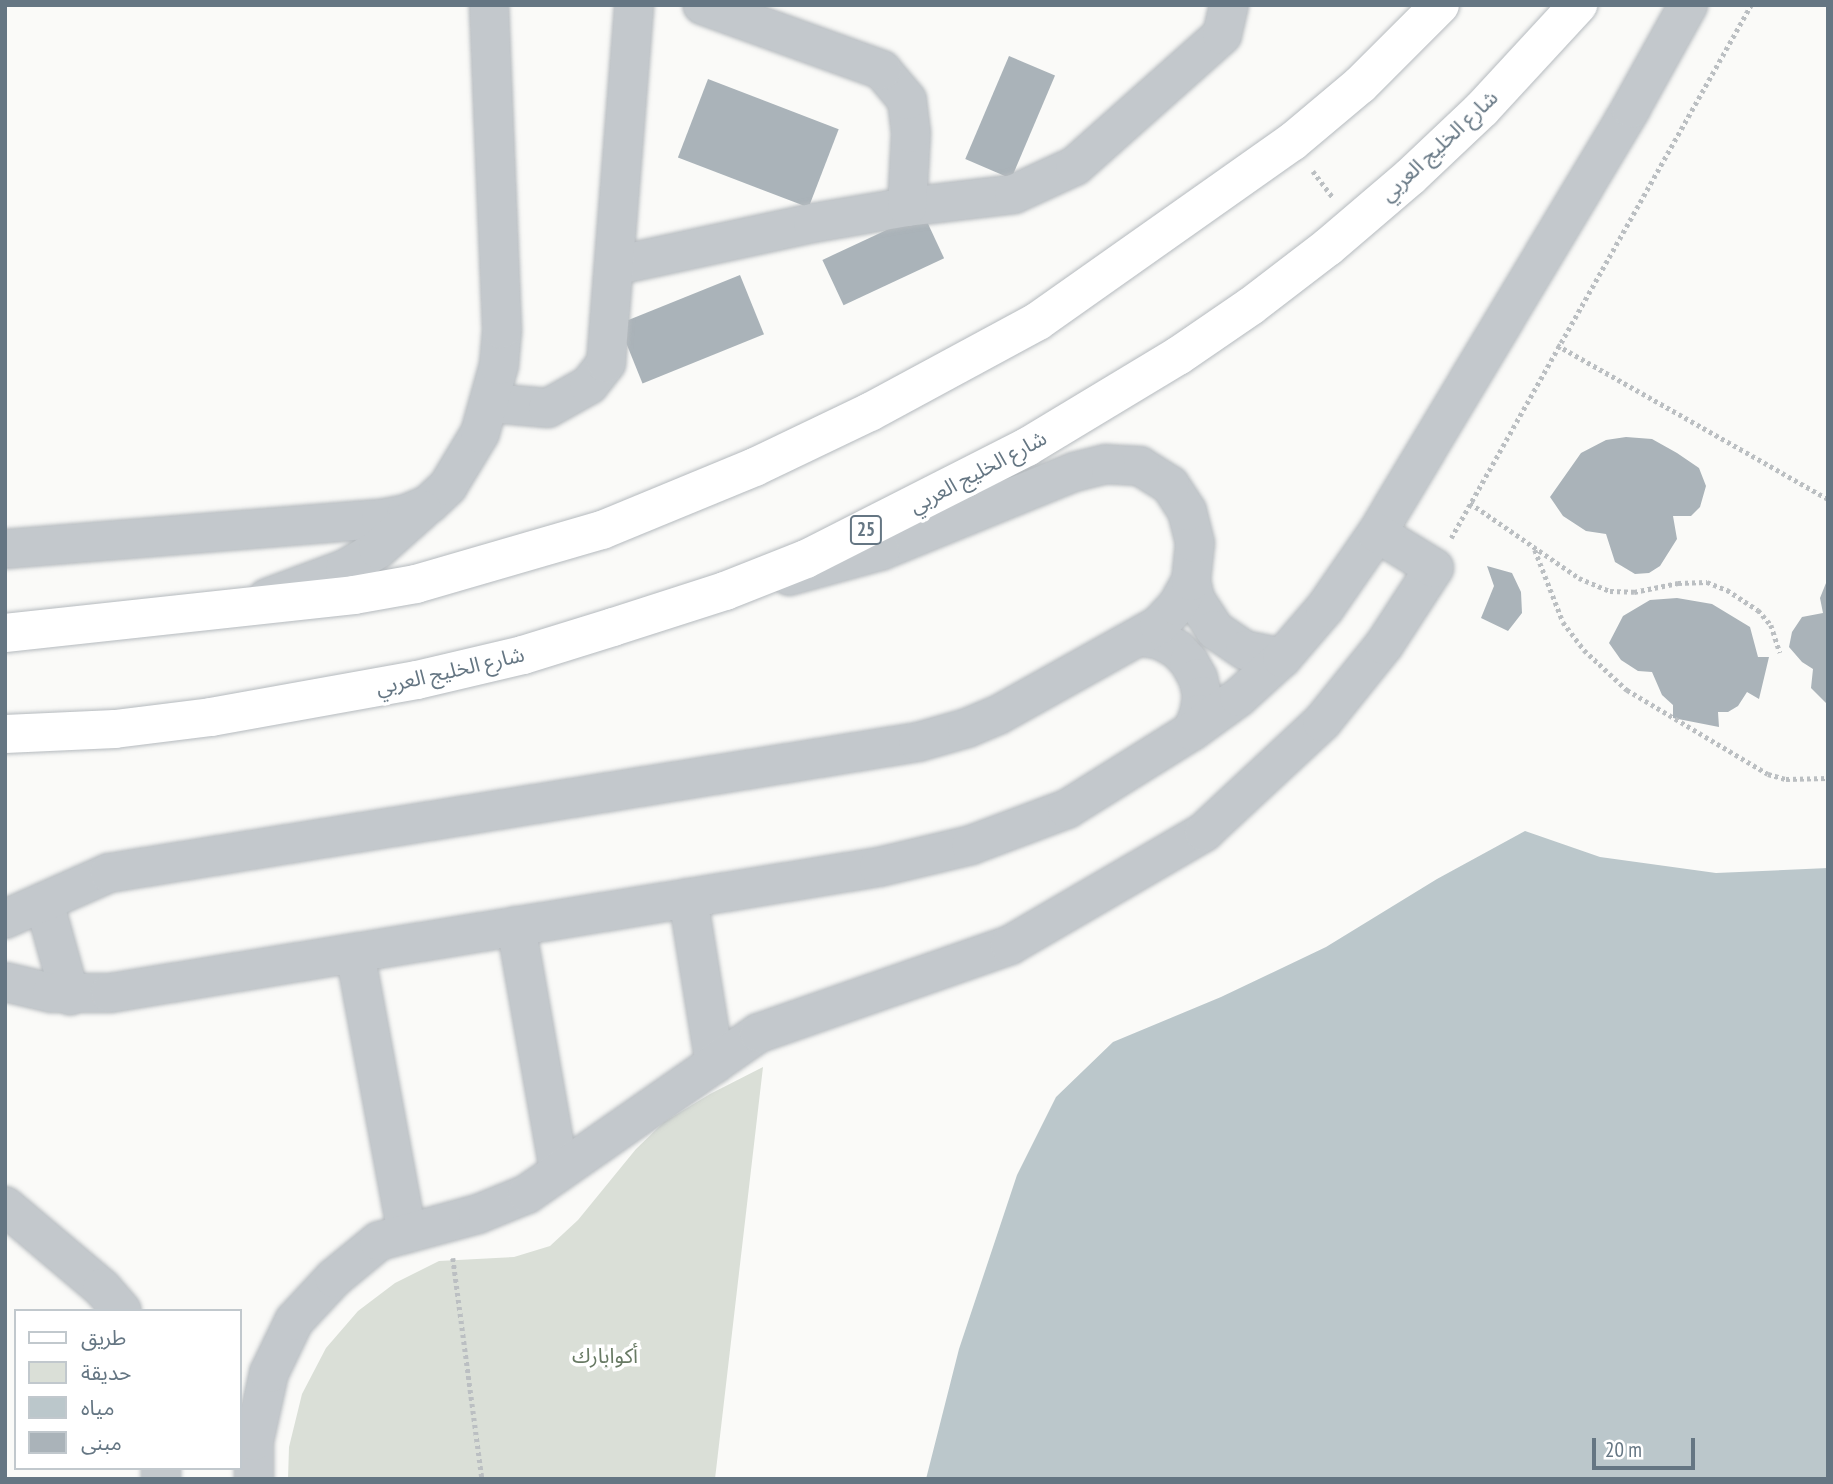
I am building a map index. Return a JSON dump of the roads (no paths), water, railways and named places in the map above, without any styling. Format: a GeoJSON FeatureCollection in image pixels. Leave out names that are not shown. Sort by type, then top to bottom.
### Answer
{"type":"FeatureCollection","features":[{"type":"Feature","properties":{"kind":"main road"},"geometry":{"type":"LineString","coordinates":[[5,633],[354,595],[476,568],[602,530],[755,467],[870,412],[1038,321],[1292,142],[1360,85],[1440,5]]}},
{"type":"Feature","properties":{"kind":"main road","name":"شارع الخليج العربي"},"geometry":{"type":"LineString","coordinates":[[5,734],[115,729],[211,717],[417,680],[523,655],[725,591],[806,559],[888,520],[1092,410],[1251,306],[1353,225],[1482,109],[1578,5]]}},
{"type":"Feature","properties":{"kind":"street"},"geometry":{"type":"LineString","coordinates":[[237,609],[345,569],[378,550],[448,486],[464,463],[491,403],[499,365],[502,328],[489,5]]}},
{"type":"Feature","properties":{"kind":"street"},"geometry":{"type":"LineString","coordinates":[[491,403],[548,408],[589,385],[606,363],[634,5]]}},
{"type":"Feature","properties":{"kind":"street"},"geometry":{"type":"LineString","coordinates":[[702,5],[882,70],[906,100],[911,133],[907,207]]}},
{"type":"Feature","properties":{"kind":"street"},"geometry":{"type":"LineString","coordinates":[[614,266],[813,223],[907,207],[1014,194],[1074,166],[1222,35],[1229,5]]}},
{"type":"Feature","properties":{"kind":"street"},"geometry":{"type":"LineString","coordinates":[[5,982],[70,995],[110,993],[879,867],[971,845],[1067,809],[1192,731],[1239,696],[1282,658],[1325,608],[1377,533],[1631,108],[1688,5]]}},
{"type":"Feature","properties":{"kind":"street"},"geometry":{"type":"LineString","coordinates":[[725,591],[846,562],[1074,471],[1120,464],[1148,470],[1170,485],[1179,497],[1187,511],[1195,543],[1191,581],[1195,599],[1215,630],[1245,650],[1282,658]]}},
{"type":"Feature","properties":{"kind":"street"},"geometry":{"type":"LineString","coordinates":[[5,549],[381,519],[406,514],[429,504]]}},
{"type":"Feature","properties":{"kind":"street"},"geometry":{"type":"LineString","coordinates":[[254,1479],[254,1441],[269,1373],[294,1321],[334,1278],[379,1241],[478,1214],[527,1194],[759,1034],[1010,945],[1204,832],[1322,722],[1384,645],[1434,568],[1377,533]]}},
{"type":"Feature","properties":{"kind":"street"},"geometry":{"type":"LineString","coordinates":[[5,919],[99,876],[129,869],[918,742],[998,715],[1142,637],[1170,616],[1191,581]]}},
{"type":"Feature","properties":{"kind":"street"},"geometry":{"type":"LineString","coordinates":[[1142,637],[1160,640],[1177,649],[1198,678],[1202,696],[1192,731]]}},
{"type":"Feature","properties":{"kind":"street"},"geometry":{"type":"LineString","coordinates":[[5,753],[115,729]]}},
{"type":"Feature","properties":{"kind":"street"},"geometry":{"type":"LineString","coordinates":[[688,898],[715,1064]]}},
{"type":"Feature","properties":{"kind":"street"},"geometry":{"type":"LineString","coordinates":[[44,902],[70,995]]}},
{"type":"Feature","properties":{"kind":"street"},"geometry":{"type":"LineString","coordinates":[[516,926],[559,1171]]}},
{"type":"Feature","properties":{"kind":"street"},"geometry":{"type":"LineString","coordinates":[[355,953],[407,1233]]}},
{"type":"Feature","properties":{"kind":"street"},"geometry":{"type":"LineString","coordinates":[[5,1206],[102,1288],[120,1309]]}},
{"type":"Feature","properties":{"kind":"water"},"geometry":{"type":"Polygon","coordinates":[[[1525,831],[1600,857],[1716,873],[1828,868],[1828,1479],[926,1479],[959,1349],[1017,1175],[1056,1097],[1113,1042],[1221,997],[1326,947],[1437,879],[1525,831]]]}},
{"type":"Feature","properties":{"kind":"park label","name":"أكوابارك"},"geometry":{"type":"Point","coordinates":[605,1356]}}]}
